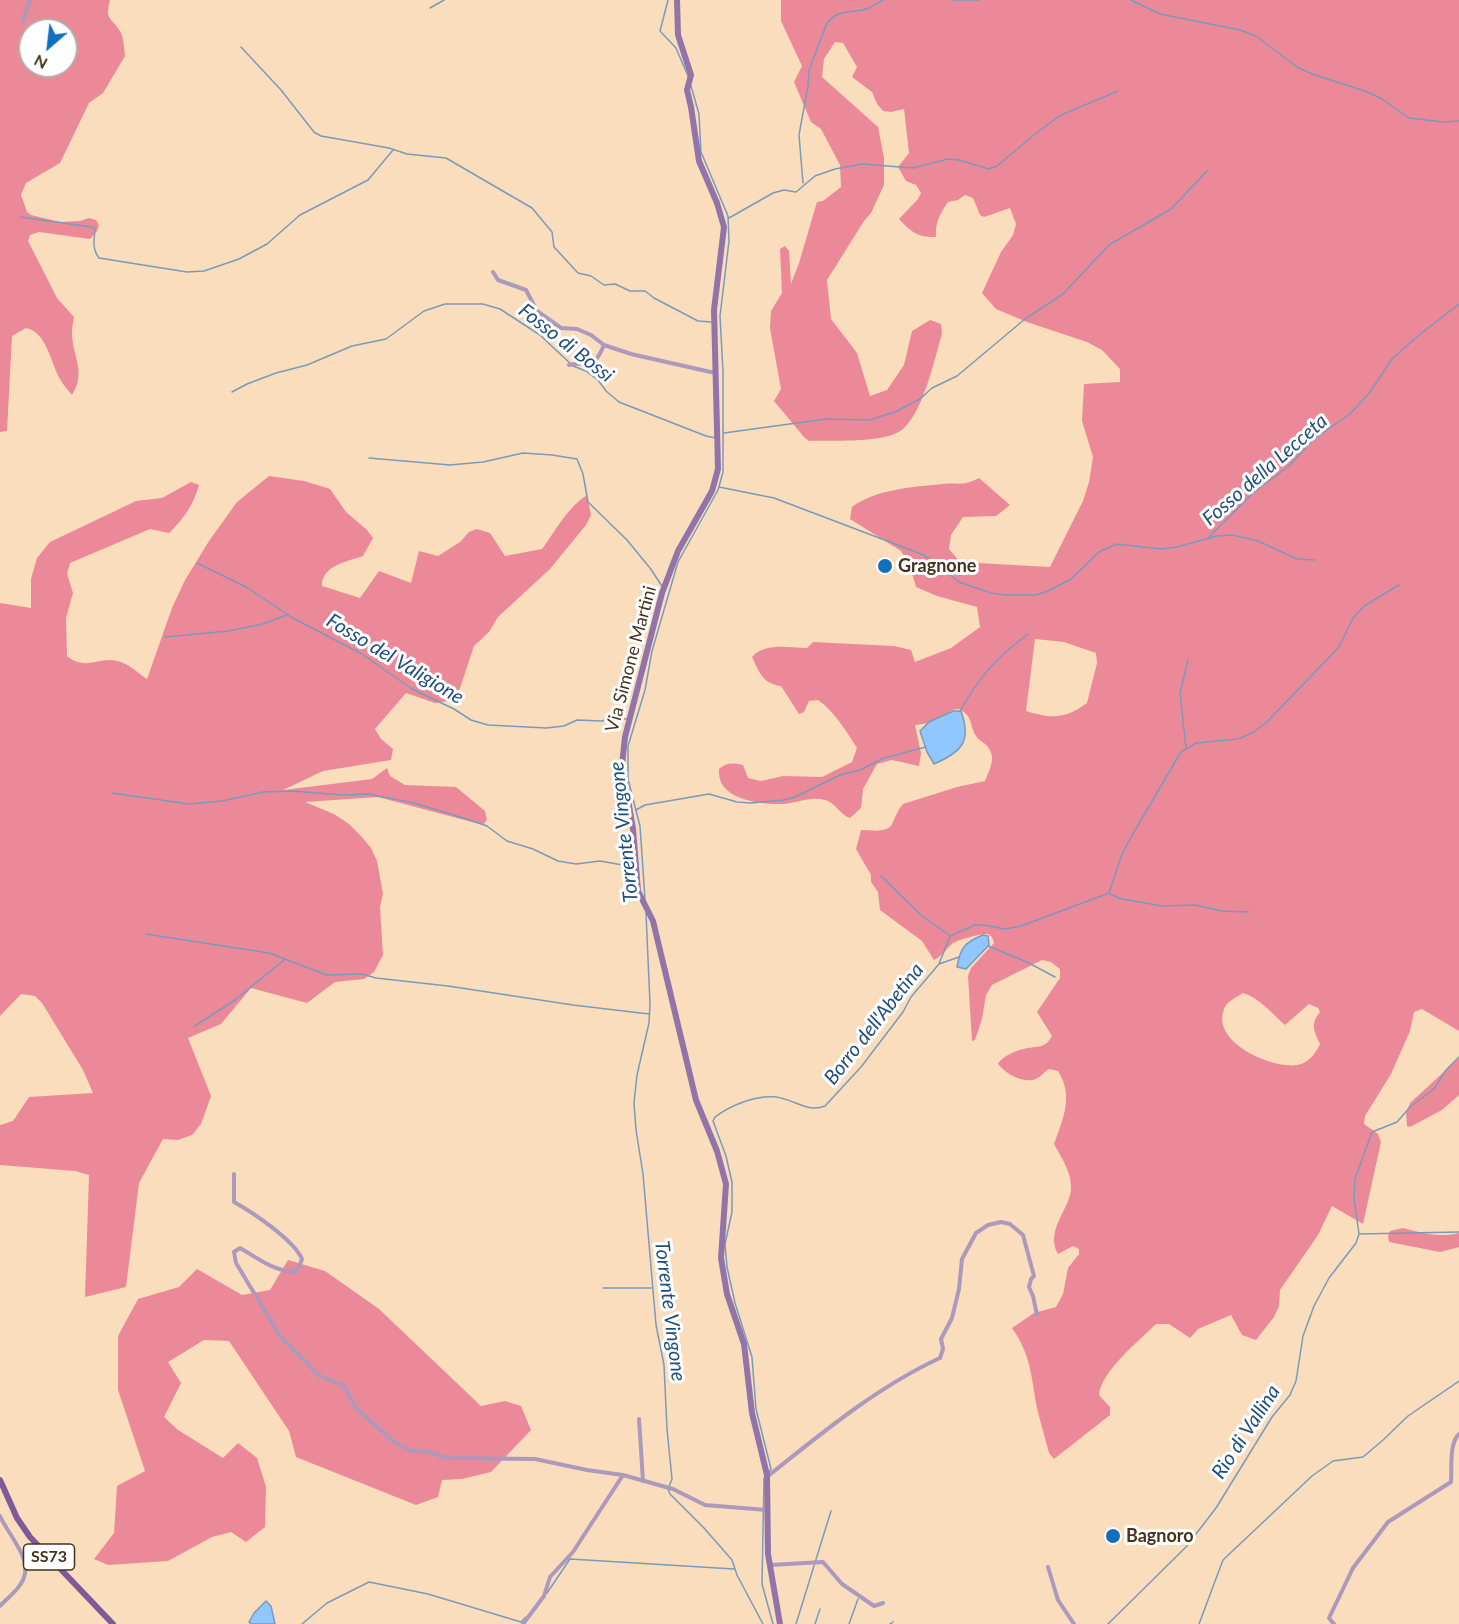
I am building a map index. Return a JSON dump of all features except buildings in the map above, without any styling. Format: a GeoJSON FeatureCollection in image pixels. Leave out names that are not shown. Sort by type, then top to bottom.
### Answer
{"type":"FeatureCollection","features":[{"type":"Feature","properties":{"kind":"main road","name":"SS73"},"geometry":{"type":"LineString","coordinates":[[0,1480],[17,1518],[30,1537],[113,1624]]}},
{"type":"Feature","properties":{"kind":"street"},"geometry":{"type":"LineString","coordinates":[[24,18],[30,0]]}},
{"type":"Feature","properties":{"kind":"street","name":"Via Simone Martini"},"geometry":{"type":"LineString","coordinates":[[676,0],[678,35],[691,75],[687,93],[692,107],[699,161],[717,203],[724,227],[714,310],[718,469],[712,490],[678,551],[664,589],[625,737],[622,765],[633,830],[638,891],[653,921],[696,1100],[717,1151],[726,1184],[721,1258],[727,1294],[744,1344],[752,1413],[767,1476],[768,1554],[780,1624]]}},
{"type":"Feature","properties":{"kind":"street"},"geometry":{"type":"LineString","coordinates":[[493,272],[498,280],[526,290],[537,311],[561,328],[577,329],[591,335],[604,345],[631,354],[715,373]]}},
{"type":"Feature","properties":{"kind":"street"},"geometry":{"type":"LineString","coordinates":[[572,364],[589,364],[598,358],[604,345]]}},
{"type":"Feature","properties":{"kind":"street"},"geometry":{"type":"LineString","coordinates":[[234,1174],[234,1202],[251,1211],[294,1247],[302,1259],[294,1272],[275,1270],[240,1248],[234,1252],[236,1263],[280,1335],[318,1375],[344,1386],[356,1408],[394,1442],[411,1451],[428,1452],[447,1458],[535,1459],[623,1475],[673,1489],[705,1505],[767,1510]]}},
{"type":"Feature","properties":{"kind":"street"},"geometry":{"type":"LineString","coordinates":[[767,1476],[854,1410],[921,1367],[940,1358],[943,1349],[941,1339],[952,1318],[959,1289],[962,1259],[976,1233],[988,1225],[1001,1222],[1010,1224],[1023,1235],[1035,1276],[1031,1279],[1029,1287],[1037,1316]]}},
{"type":"Feature","properties":{"kind":"street"},"geometry":{"type":"LineString","coordinates":[[639,1419],[643,1481]]}},
{"type":"Feature","properties":{"kind":"street"},"geometry":{"type":"LineString","coordinates":[[1334,1624],[1329,1618],[1353,1568],[1388,1521],[1450,1482],[1453,1457],[1451,1449],[1454,1439],[1459,1434]]}},
{"type":"Feature","properties":{"kind":"street"},"geometry":{"type":"LineString","coordinates":[[523,1624],[544,1596],[550,1577],[573,1552],[623,1475]]}},
{"type":"Feature","properties":{"kind":"street"},"geometry":{"type":"LineString","coordinates":[[0,1516],[20,1550],[25,1572],[19,1588],[0,1606]]}},
{"type":"Feature","properties":{"kind":"street"},"geometry":{"type":"LineString","coordinates":[[770,1565],[823,1562],[842,1584],[874,1606],[883,1603]]}},
{"type":"Feature","properties":{"kind":"street"},"geometry":{"type":"LineString","coordinates":[[1048,1567],[1058,1600],[1074,1624]]}},
{"type":"Feature","properties":{"kind":"shaded area"},"geometry":{"type":"Polygon","coordinates":[[[0,0],[110,0],[108,15],[121,34],[125,56],[103,93],[89,103],[60,163],[26,183],[21,195],[27,212],[31,215],[60,222],[89,218],[96,220],[99,225],[90,239],[39,232],[30,235],[28,241],[57,298],[74,317],[72,330],[79,371],[78,379],[72,395],[61,381],[48,349],[39,336],[26,328],[12,336],[7,431],[0,432],[0,0]]]}},
{"type":"Feature","properties":{"kind":"shaded area"},"geometry":{"type":"Polygon","coordinates":[[[781,0],[1459,0],[1459,1031],[1422,1009],[1414,1012],[1410,1031],[1391,1074],[1365,1116],[1364,1124],[1378,1134],[1381,1142],[1363,1224],[1332,1206],[1318,1235],[1280,1290],[1279,1306],[1274,1317],[1256,1340],[1242,1335],[1231,1315],[1198,1329],[1190,1338],[1169,1324],[1156,1324],[1113,1366],[1106,1376],[1099,1395],[1110,1407],[1110,1415],[1054,1459],[1049,1453],[1040,1421],[1026,1355],[1012,1328],[1034,1313],[1056,1307],[1063,1294],[1068,1268],[1079,1254],[1079,1249],[1073,1246],[1058,1254],[1054,1236],[1071,1187],[1067,1170],[1054,1144],[1065,1108],[1065,1089],[1058,1071],[1049,1069],[1033,1080],[1023,1080],[1005,1071],[998,1064],[1003,1058],[1016,1051],[1044,1045],[1052,1036],[1037,1012],[1060,978],[1060,969],[1051,962],[1042,960],[992,985],[986,995],[982,1019],[975,1040],[972,1041],[968,976],[971,968],[994,943],[992,937],[984,934],[959,940],[934,960],[922,941],[880,910],[878,892],[856,849],[861,830],[879,831],[888,828],[903,804],[985,781],[992,763],[992,754],[977,737],[969,718],[959,709],[952,710],[935,722],[915,725],[921,753],[919,766],[892,760],[877,764],[863,789],[861,808],[850,818],[829,801],[820,799],[774,804],[753,802],[742,798],[725,788],[720,779],[719,769],[730,764],[743,765],[748,778],[761,781],[783,776],[822,777],[852,762],[857,748],[835,716],[818,700],[809,701],[804,712],[799,714],[781,686],[770,683],[760,672],[752,657],[758,652],[778,647],[807,648],[813,642],[894,646],[911,650],[915,662],[951,648],[980,627],[977,607],[937,596],[916,587],[910,567],[901,551],[850,519],[852,507],[872,496],[895,490],[964,483],[979,478],[1010,505],[996,516],[963,517],[951,535],[949,549],[960,562],[1050,567],[1083,501],[1089,482],[1093,457],[1082,421],[1084,384],[1120,382],[1120,369],[1102,350],[1087,342],[996,309],[982,293],[1001,252],[1013,235],[1016,224],[1010,208],[984,217],[980,215],[973,198],[965,195],[958,200],[948,202],[939,218],[936,237],[915,233],[899,219],[921,193],[916,185],[906,181],[898,167],[909,153],[904,109],[883,111],[872,92],[852,77],[857,67],[843,43],[835,42],[824,59],[822,77],[878,127],[884,158],[884,185],[871,213],[827,280],[831,319],[857,353],[870,396],[887,390],[904,365],[912,331],[930,320],[941,324],[942,334],[923,397],[904,428],[886,437],[873,439],[809,441],[804,437],[774,401],[781,389],[770,328],[771,311],[782,293],[780,249],[785,246],[789,251],[791,284],[817,202],[823,201],[841,187],[840,165],[821,129],[811,122],[794,82],[802,66],[781,21],[781,0]],[[1035,639],[1026,711],[1058,716],[1072,712],[1087,703],[1097,663],[1096,653],[1064,642],[1035,639]],[[1243,993],[1226,1005],[1222,1019],[1225,1031],[1233,1041],[1258,1057],[1272,1062],[1297,1065],[1311,1058],[1320,1044],[1314,1028],[1315,1020],[1320,1012],[1318,1008],[1309,1004],[1285,1025],[1260,1002],[1243,993]]]}},
{"type":"Feature","properties":{"kind":"shaded area"},"geometry":{"type":"Polygon","coordinates":[[[269,476],[304,481],[330,489],[346,512],[373,538],[363,556],[336,565],[323,579],[322,586],[360,598],[379,571],[411,583],[419,551],[438,556],[460,542],[469,532],[477,529],[490,533],[505,556],[542,549],[568,513],[587,495],[591,515],[586,525],[550,569],[498,617],[489,632],[474,646],[456,700],[435,703],[406,693],[375,729],[381,739],[393,749],[391,760],[323,771],[283,790],[372,779],[387,768],[390,776],[405,785],[456,787],[485,811],[487,820],[483,825],[378,797],[305,802],[334,814],[349,824],[371,848],[377,861],[383,894],[380,907],[383,955],[374,972],[364,979],[335,982],[307,1003],[251,988],[221,1024],[188,1038],[211,1096],[201,1124],[192,1135],[178,1140],[163,1139],[139,1183],[126,1287],[85,1297],[89,1175],[75,1171],[0,1165],[0,1125],[13,1121],[29,1097],[93,1093],[83,1070],[42,1003],[35,996],[21,994],[0,1016],[0,603],[31,608],[31,579],[37,558],[50,542],[136,501],[162,498],[191,482],[199,485],[187,511],[169,533],[150,529],[70,563],[67,574],[73,593],[66,618],[67,656],[82,663],[108,660],[123,663],[147,679],[172,608],[185,580],[237,502],[269,476]]]}},
{"type":"Feature","properties":{"kind":"shaded area"},"geometry":{"type":"Polygon","coordinates":[[[1459,1058],[1459,1095],[1442,1110],[1410,1127],[1407,1126],[1406,1113],[1410,1103],[1459,1058]]]}},
{"type":"Feature","properties":{"kind":"shaded area"},"geometry":{"type":"Polygon","coordinates":[[[1403,1228],[1438,1235],[1459,1233],[1459,1247],[1440,1252],[1389,1242],[1390,1231],[1403,1228]]]}},
{"type":"Feature","properties":{"kind":"shaded area"},"geometry":{"type":"Polygon","coordinates":[[[288,1260],[325,1271],[379,1309],[481,1406],[505,1401],[521,1406],[531,1430],[491,1472],[462,1479],[442,1480],[438,1497],[416,1505],[296,1457],[289,1431],[229,1341],[204,1340],[168,1362],[181,1383],[164,1417],[178,1430],[223,1458],[238,1443],[257,1458],[266,1487],[265,1527],[246,1542],[231,1532],[212,1537],[168,1561],[108,1565],[94,1559],[114,1533],[117,1486],[145,1471],[118,1390],[118,1336],[138,1299],[179,1287],[197,1269],[242,1295],[270,1290],[288,1260]]]}},
{"type":"Feature","properties":{"kind":"water"},"geometry":{"type":"Polygon","coordinates":[[[953,711],[961,711],[965,738],[958,750],[934,764],[920,731],[929,722],[953,711]]]}},
{"type":"Feature","properties":{"kind":"water"},"geometry":{"type":"Polygon","coordinates":[[[983,935],[988,936],[989,945],[966,969],[957,967],[964,946],[983,935]]]}},
{"type":"Feature","properties":{"kind":"water"},"geometry":{"type":"Polygon","coordinates":[[[266,1601],[271,1606],[275,1624],[251,1624],[249,1622],[254,1613],[266,1601]]]}},
{"type":"Feature","properties":{"kind":"waterway"},"geometry":{"type":"LineString","coordinates":[[430,8],[444,0]]}},
{"type":"Feature","properties":{"kind":"waterway","name":"Torrente Vingone"},"geometry":{"type":"LineString","coordinates":[[668,0],[660,31],[676,48],[688,76]]}},
{"type":"Feature","properties":{"kind":"waterway"},"geometry":{"type":"LineString","coordinates":[[803,183],[799,135],[809,70],[827,23],[837,15],[863,10],[883,0]]}},
{"type":"Feature","properties":{"kind":"waterway"},"geometry":{"type":"LineString","coordinates":[[953,0],[979,0]]}},
{"type":"Feature","properties":{"kind":"waterway"},"geometry":{"type":"LineString","coordinates":[[1131,0],[1160,14],[1240,30],[1256,36],[1297,67],[1365,91],[1382,99],[1409,118],[1443,122],[1459,121]]}},
{"type":"Feature","properties":{"kind":"waterway"},"geometry":{"type":"LineString","coordinates":[[241,47],[281,90],[314,132],[321,136],[389,148],[407,154],[446,158],[532,208],[552,232],[554,247],[578,273],[591,276],[604,285],[615,284],[630,291],[645,291],[698,321],[711,322]]}},
{"type":"Feature","properties":{"kind":"waterway","name":"Torrente Vingone"},"geometry":{"type":"LineString","coordinates":[[645,899],[640,826],[628,779],[628,746],[678,562],[718,490],[723,472],[723,372],[720,316],[729,241],[728,216],[701,152],[699,114],[691,86]]}},
{"type":"Feature","properties":{"kind":"waterway"},"geometry":{"type":"LineString","coordinates":[[729,218],[773,193],[784,190],[796,192],[815,176],[835,169],[862,164],[913,168],[948,159],[989,169],[997,166],[1061,115],[1118,91]]}},
{"type":"Feature","properties":{"kind":"waterway"},"geometry":{"type":"LineString","coordinates":[[20,217],[92,227],[95,229],[94,248],[99,258],[187,272],[204,271],[239,259],[267,244],[300,215],[368,180],[393,150]]}},
{"type":"Feature","properties":{"kind":"waterway"},"geometry":{"type":"LineString","coordinates":[[724,433],[826,419],[869,420],[895,412],[920,399],[932,388],[957,376],[1025,319],[1063,294],[1109,245],[1171,209],[1207,171]]}},
{"type":"Feature","properties":{"kind":"waterway","name":"Fosso di Bossi"},"geometry":{"type":"LineString","coordinates":[[232,392],[247,384],[307,365],[352,346],[386,339],[424,311],[445,304],[483,304],[500,309],[540,335],[573,366],[586,371],[598,380],[606,391],[619,402],[716,438]]}},
{"type":"Feature","properties":{"kind":"waterway","name":"Fosso della Lecceta"},"geometry":{"type":"LineString","coordinates":[[1209,537],[1253,493],[1289,466],[1313,440],[1351,413],[1370,392],[1392,359],[1459,304]]}},
{"type":"Feature","properties":{"kind":"waterway"},"geometry":{"type":"LineString","coordinates":[[369,458],[450,465],[483,462],[523,453],[577,459],[583,474],[588,502],[627,540],[662,586]]}},
{"type":"Feature","properties":{"kind":"waterway","name":"Fosso della Lecceta"},"geometry":{"type":"LineString","coordinates":[[719,487],[774,498],[924,555],[959,582],[991,593],[1006,595],[1036,595],[1048,591],[1071,579],[1099,552],[1116,544],[1161,549],[1217,536],[1232,535],[1258,541],[1297,559],[1314,560]]}},
{"type":"Feature","properties":{"kind":"waterway","name":"Fosso del Valigione"},"geometry":{"type":"LineString","coordinates":[[197,563],[246,587],[291,617],[362,654],[412,689],[454,709],[471,720],[488,725],[546,728],[564,726],[577,720],[627,719]]}},
{"type":"Feature","properties":{"kind":"waterway","name":"Borro dell'Abetina"},"geometry":{"type":"LineString","coordinates":[[769,1472],[771,1469],[756,1409],[752,1357],[735,1303],[727,1267],[725,1244],[732,1212],[732,1182],[726,1156],[713,1121],[715,1117],[736,1105],[752,1099],[768,1097],[782,1098],[813,1108],[825,1106],[861,1067],[903,1012],[911,997],[939,964],[950,936],[975,925],[1005,929],[1021,926],[1109,893],[1122,854],[1181,752],[1196,743],[1238,739],[1266,723],[1339,647],[1353,618],[1364,606],[1399,585]]}},
{"type":"Feature","properties":{"kind":"waterway"},"geometry":{"type":"LineString","coordinates":[[165,637],[228,631],[263,624],[287,615]]}},
{"type":"Feature","properties":{"kind":"waterway"},"geometry":{"type":"LineString","coordinates":[[960,711],[990,668],[1028,634]]}},
{"type":"Feature","properties":{"kind":"waterway"},"geometry":{"type":"LineString","coordinates":[[1186,748],[1180,693],[1188,660]]}},
{"type":"Feature","properties":{"kind":"waterway"},"geometry":{"type":"LineString","coordinates":[[636,810],[645,805],[709,794],[737,802],[784,800],[884,758],[926,747]]}},
{"type":"Feature","properties":{"kind":"waterway"},"geometry":{"type":"LineString","coordinates":[[112,793],[189,804],[222,801],[263,792],[368,794],[414,803],[470,820],[487,826],[507,841],[533,849],[558,861],[576,864],[600,861],[634,867]]}},
{"type":"Feature","properties":{"kind":"waterway"},"geometry":{"type":"LineString","coordinates":[[881,876],[922,916],[949,935]]}},
{"type":"Feature","properties":{"kind":"waterway"},"geometry":{"type":"LineString","coordinates":[[1110,894],[1122,899],[1163,906],[1195,905],[1222,911],[1249,912]]}},
{"type":"Feature","properties":{"kind":"waterway","name":"Torrente Vingone"},"geometry":{"type":"LineString","coordinates":[[646,913],[649,1023],[637,1075],[634,1103],[643,1174],[656,1325],[664,1365],[672,1479],[668,1489],[670,1494],[732,1560],[737,1575],[763,1624]]}},
{"type":"Feature","properties":{"kind":"waterway"},"geometry":{"type":"LineString","coordinates":[[146,934],[269,953],[327,975],[362,974],[376,978],[649,1014]]}},
{"type":"Feature","properties":{"kind":"waterway"},"geometry":{"type":"LineString","coordinates":[[988,946],[1027,962],[1055,977]]}},
{"type":"Feature","properties":{"kind":"waterway"},"geometry":{"type":"LineString","coordinates":[[939,964],[959,957]]}},
{"type":"Feature","properties":{"kind":"waterway"},"geometry":{"type":"LineString","coordinates":[[195,1026],[235,1000],[284,960]]}},
{"type":"Feature","properties":{"kind":"waterway","name":"Rio di Vallina"},"geometry":{"type":"LineString","coordinates":[[1108,1624],[1186,1547],[1216,1508],[1272,1417],[1290,1395],[1296,1381],[1303,1336],[1314,1306],[1329,1278],[1356,1243],[1359,1234],[1354,1199],[1355,1179],[1372,1132],[1397,1122],[1411,1106],[1434,1089],[1446,1070],[1459,1057]]}},
{"type":"Feature","properties":{"kind":"waterway"},"geometry":{"type":"LineString","coordinates":[[1359,1234],[1459,1232]]}},
{"type":"Feature","properties":{"kind":"waterway"},"geometry":{"type":"LineString","coordinates":[[603,1288],[651,1288]]}},
{"type":"Feature","properties":{"kind":"waterway"},"geometry":{"type":"LineString","coordinates":[[1199,1624],[1223,1560],[1312,1476],[1333,1461],[1363,1457],[1408,1416],[1459,1381]]}},
{"type":"Feature","properties":{"kind":"waterway","name":"Borro dell'Abetina"},"geometry":{"type":"LineString","coordinates":[[764,1478],[762,1584],[773,1624]]}},
{"type":"Feature","properties":{"kind":"waterway"},"geometry":{"type":"LineString","coordinates":[[796,1624],[831,1511]]}},
{"type":"Feature","properties":{"kind":"waterway"},"geometry":{"type":"LineString","coordinates":[[547,1593],[570,1559],[734,1569]]}},
{"type":"Feature","properties":{"kind":"waterway"},"geometry":{"type":"LineString","coordinates":[[302,1624],[327,1603],[369,1582],[428,1594],[521,1622],[526,1617]]}},
{"type":"Feature","properties":{"kind":"waterway"},"geometry":{"type":"LineString","coordinates":[[849,1624],[858,1599]]}},
{"type":"Feature","properties":{"kind":"waterway"},"geometry":{"type":"LineString","coordinates":[[815,1624],[820,1609]]}},
{"type":"Feature","properties":{"kind":"place","name":"Gragnone"},"geometry":{"type":"Point","coordinates":[885,566]}},
{"type":"Feature","properties":{"kind":"place","name":"Bagnoro"},"geometry":{"type":"Point","coordinates":[1113,1536]}}]}
